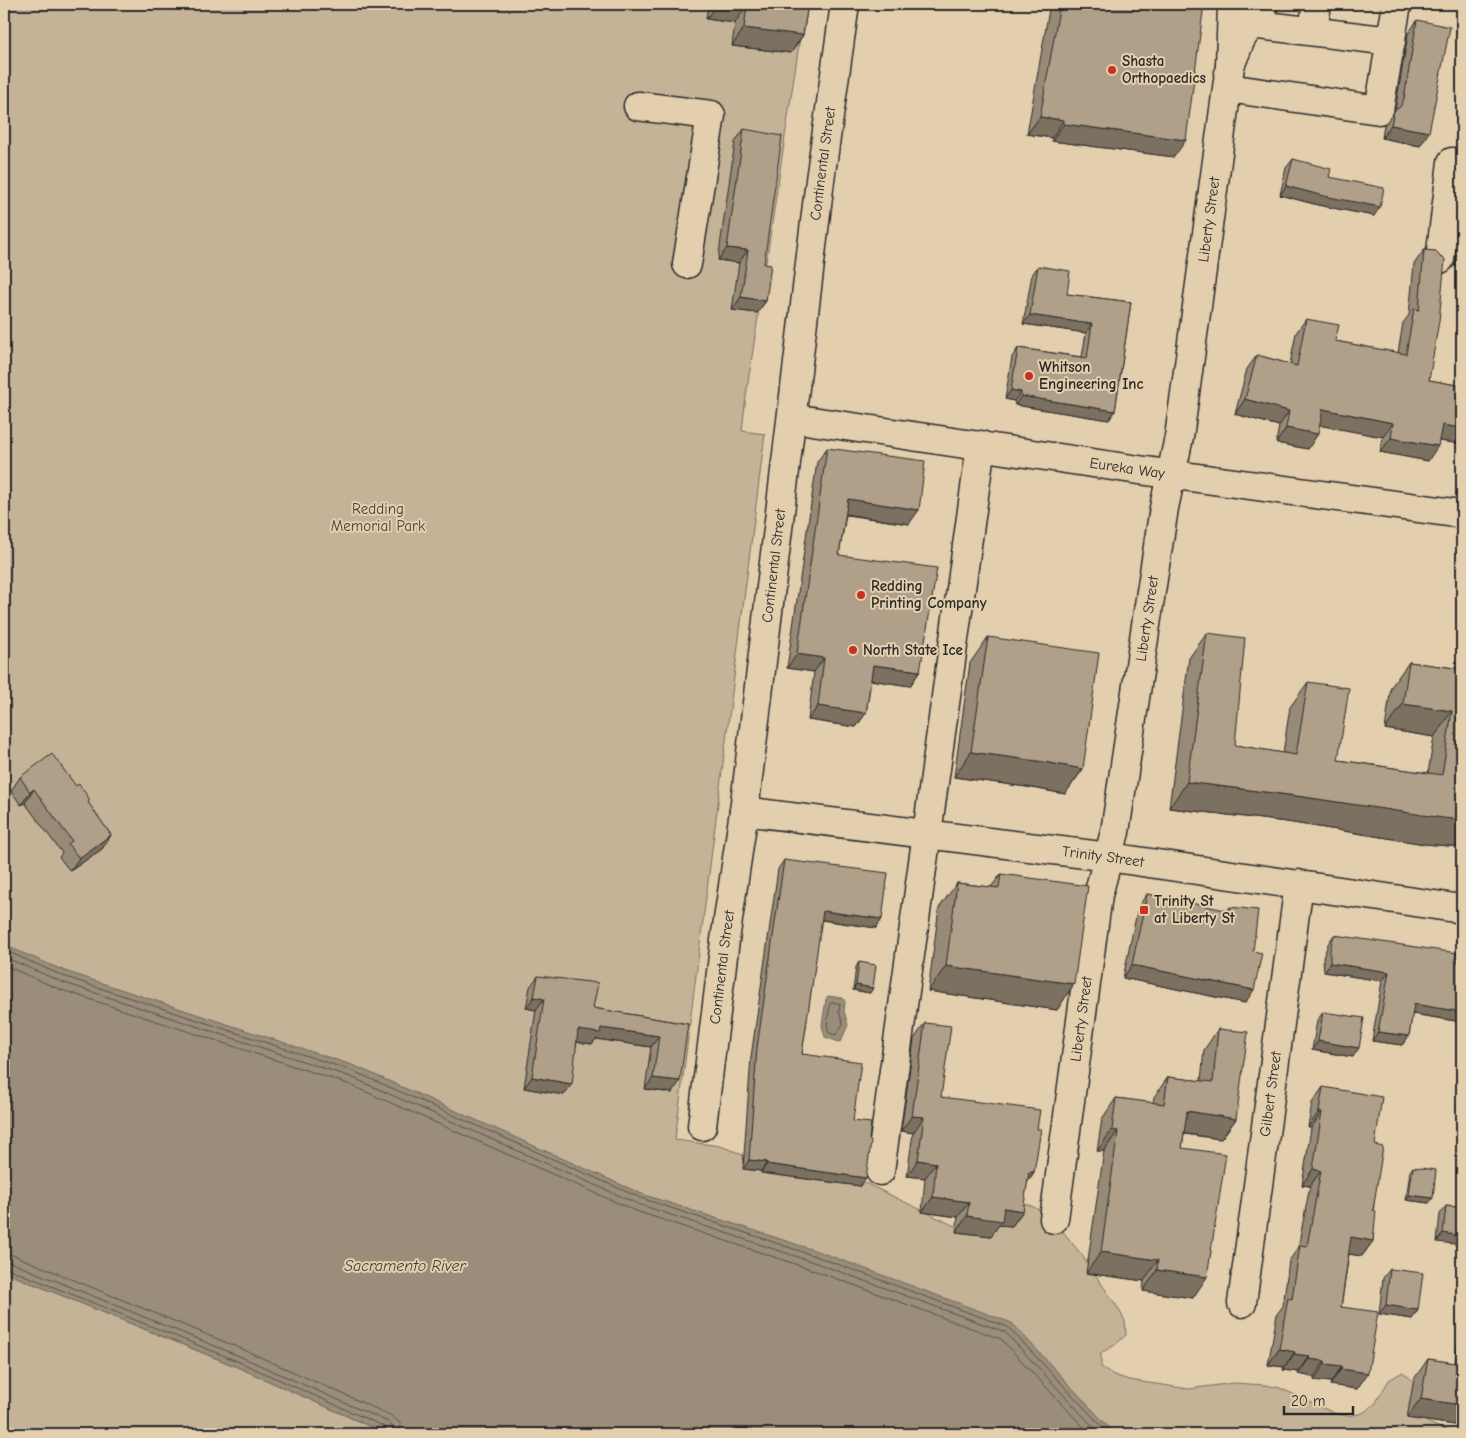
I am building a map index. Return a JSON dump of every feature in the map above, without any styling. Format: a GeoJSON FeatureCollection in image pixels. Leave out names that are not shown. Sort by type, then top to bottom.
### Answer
{"type":"FeatureCollection","features":[{"type":"Feature","properties":{"kind":"main road","name":"Continental Street"},"geometry":{"type":"LineString","coordinates":[[702,1126],[725,940],[744,811],[820,180],[845,4]]}},
{"type":"Feature","properties":{"kind":"main road"},"geometry":{"type":"LineString","coordinates":[[1232,4],[1229,77],[1379,110],[1397,4]]}},
{"type":"Feature","properties":{"kind":"main road"},"geometry":{"type":"LineString","coordinates":[[1313,30],[1317,4]]}},
{"type":"Feature","properties":{"kind":"main road"},"geometry":{"type":"LineString","coordinates":[[1257,14],[1313,30],[1391,41]]}},
{"type":"Feature","properties":{"kind":"main road","name":"Liberty Street"},"geometry":{"type":"LineString","coordinates":[[1054,1219],[1098,895],[1115,832],[1152,584],[1180,434],[1229,77],[1241,39],[1257,14]]}},
{"type":"Feature","properties":{"kind":"main road"},"geometry":{"type":"LineString","coordinates":[[638,106],[711,115],[687,264]]}},
{"type":"Feature","properties":{"kind":"main road"},"geometry":{"type":"LineString","coordinates":[[1440,259],[1452,162],[1462,163]]}},
{"type":"Feature","properties":{"kind":"main road","name":"Eureka Way"},"geometry":{"type":"LineString","coordinates":[[792,418],[1172,474],[1462,514]]}},
{"type":"Feature","properties":{"kind":"main road"},"geometry":{"type":"LineString","coordinates":[[880,1170],[981,445]]}},
{"type":"Feature","properties":{"kind":"main road","name":"Trinity Street"},"geometry":{"type":"LineString","coordinates":[[744,811],[1109,857],[1462,909]]}},
{"type":"Feature","properties":{"kind":"main road","name":"Gilbert Street"},"geometry":{"type":"LineString","coordinates":[[1242,1303],[1299,884]]}},
{"type":"Feature","properties":{"kind":"green space","name":"Redding Memorial Park"},"geometry":{"type":"Polygon","coordinates":[[[4,4],[805,4],[746,396],[742,431],[765,434],[675,1140],[720,1146],[788,1176],[848,1179],[863,1182],[959,1228],[1012,1205],[1027,1204],[1040,1210],[1052,1218],[1081,1254],[1125,1321],[1126,1335],[1115,1345],[1101,1353],[1101,1367],[1114,1375],[1129,1380],[1189,1389],[1234,1383],[1265,1385],[1280,1388],[1334,1413],[1348,1416],[1363,1413],[1375,1404],[1389,1380],[1403,1372],[1415,1383],[1418,1413],[1429,1423],[1455,1434],[1084,1434],[4,976],[4,4]]]}},
{"type":"Feature","properties":{"kind":"green space"},"geometry":{"type":"Polygon","coordinates":[[[4,1272],[235,1366],[387,1434],[4,1434],[4,1272]]]}},
{"type":"Feature","properties":{"kind":"water","name":"Sacramento River"},"geometry":{"type":"Polygon","coordinates":[[[4,945],[65,971],[355,1066],[642,1194],[820,1252],[1012,1323],[1115,1434],[387,1434],[235,1366],[4,1272],[4,945]]]}},
{"type":"Feature","properties":{"kind":"water"},"geometry":{"type":"Polygon","coordinates":[[[828,996],[843,998],[845,1002],[844,1011],[848,1025],[839,1042],[825,1037],[822,1025],[828,996]]]}},
{"type":"Feature","properties":{"kind":"building"},"geometry":{"type":"Polygon","coordinates":[[[734,4],[808,4],[803,35],[744,28],[747,5],[734,4]]]}},
{"type":"Feature","properties":{"kind":"building","name":"Shasta Orthopaedics"},"geometry":{"type":"Polygon","coordinates":[[[1060,4],[1204,4],[1186,140],[1064,124],[1064,120],[1040,117],[1060,4]]]}},
{"type":"Feature","properties":{"kind":"building"},"geometry":{"type":"Polygon","coordinates":[[[1417,20],[1450,27],[1429,132],[1391,125],[1394,111],[1400,107],[1404,99],[1417,20]]]}},
{"type":"Feature","properties":{"kind":"building"},"geometry":{"type":"Polygon","coordinates":[[[744,129],[782,136],[764,264],[771,265],[766,301],[741,297],[748,250],[727,248],[744,129]]]}},
{"type":"Feature","properties":{"kind":"building"},"geometry":{"type":"Polygon","coordinates":[[[1293,159],[1331,169],[1329,177],[1384,188],[1380,207],[1286,186],[1293,159]]]}},
{"type":"Feature","properties":{"kind":"building"},"geometry":{"type":"Polygon","coordinates":[[[1424,250],[1436,251],[1440,257],[1445,259],[1439,321],[1429,380],[1462,386],[1462,428],[1442,425],[1438,446],[1391,438],[1393,423],[1323,409],[1318,434],[1286,428],[1289,411],[1245,399],[1257,355],[1297,366],[1306,319],[1339,325],[1335,341],[1406,354],[1414,309],[1419,310],[1424,250]]]}},
{"type":"Feature","properties":{"kind":"building"},"geometry":{"type":"Polygon","coordinates":[[[1038,266],[1070,271],[1067,294],[1131,302],[1115,411],[1021,396],[1021,392],[1011,390],[1018,348],[1087,358],[1092,324],[1030,315],[1038,266]]]}},
{"type":"Feature","properties":{"kind":"building"},"geometry":{"type":"Polygon","coordinates":[[[827,448],[925,461],[919,510],[848,499],[839,555],[937,568],[920,671],[873,665],[866,713],[818,706],[824,658],[797,654],[827,448]]]}},
{"type":"Feature","properties":{"kind":"building"},"geometry":{"type":"Polygon","coordinates":[[[1207,633],[1245,638],[1235,745],[1296,755],[1308,682],[1349,688],[1338,760],[1442,775],[1452,711],[1403,704],[1409,662],[1462,669],[1462,820],[1187,782],[1207,633]]]}},
{"type":"Feature","properties":{"kind":"building"},"geometry":{"type":"Polygon","coordinates":[[[988,637],[1099,653],[1083,769],[971,752],[988,637]]]}},
{"type":"Feature","properties":{"kind":"building"},"geometry":{"type":"Polygon","coordinates":[[[52,754],[76,786],[79,784],[90,800],[88,802],[111,835],[79,858],[68,844],[72,841],[34,789],[30,792],[20,777],[52,754]]]}},
{"type":"Feature","properties":{"kind":"building"},"geometry":{"type":"Polygon","coordinates":[[[784,860],[888,873],[882,919],[823,911],[802,1054],[861,1062],[853,1121],[871,1123],[869,1139],[871,1142],[866,1178],[749,1160],[757,1048],[784,860]]]}},
{"type":"Feature","properties":{"kind":"building"},"geometry":{"type":"Polygon","coordinates":[[[1001,874],[1088,886],[1074,984],[946,966],[957,883],[999,888],[1001,874]]]}},
{"type":"Feature","properties":{"kind":"building"},"geometry":{"type":"Polygon","coordinates":[[[1147,894],[1230,911],[1230,907],[1258,910],[1253,951],[1262,953],[1254,990],[1132,965],[1147,894]]]}},
{"type":"Feature","properties":{"kind":"building"},"geometry":{"type":"Polygon","coordinates":[[[1334,935],[1457,953],[1455,959],[1458,959],[1457,963],[1462,964],[1462,1012],[1414,1004],[1409,1036],[1378,1032],[1389,972],[1330,963],[1330,949],[1334,935]]]}},
{"type":"Feature","properties":{"kind":"building"},"geometry":{"type":"Polygon","coordinates":[[[859,962],[876,965],[873,988],[856,985],[859,962]]]}},
{"type":"Feature","properties":{"kind":"building"},"geometry":{"type":"Polygon","coordinates":[[[538,976],[598,983],[593,1008],[688,1024],[680,1081],[653,1078],[659,1036],[601,1028],[600,1033],[578,1030],[572,1084],[532,1077],[544,999],[534,997],[538,976]]]}},
{"type":"Feature","properties":{"kind":"building"},"geometry":{"type":"Polygon","coordinates":[[[1323,1012],[1364,1018],[1359,1048],[1318,1041],[1323,1012]]]}},
{"type":"Feature","properties":{"kind":"building"},"geometry":{"type":"Polygon","coordinates":[[[925,1023],[951,1026],[941,1097],[1040,1110],[1037,1129],[1041,1129],[1034,1172],[1029,1172],[1023,1211],[1004,1208],[1002,1221],[967,1216],[969,1202],[933,1197],[936,1163],[918,1160],[924,1117],[912,1116],[925,1023]]]}},
{"type":"Feature","properties":{"kind":"building"},"geometry":{"type":"Polygon","coordinates":[[[1218,1029],[1248,1032],[1236,1119],[1187,1111],[1182,1148],[1226,1154],[1207,1277],[1157,1270],[1158,1260],[1101,1252],[1118,1131],[1112,1130],[1116,1098],[1164,1104],[1168,1077],[1213,1082],[1218,1029]]]}},
{"type":"Feature","properties":{"kind":"building"},"geometry":{"type":"Polygon","coordinates":[[[1323,1087],[1382,1097],[1375,1145],[1383,1147],[1373,1210],[1376,1211],[1373,1241],[1351,1237],[1341,1307],[1378,1312],[1368,1373],[1341,1369],[1342,1366],[1325,1364],[1325,1361],[1309,1359],[1310,1356],[1294,1354],[1295,1352],[1279,1349],[1288,1298],[1292,1299],[1300,1245],[1307,1246],[1321,1171],[1313,1169],[1322,1112],[1319,1112],[1323,1087]]]}},
{"type":"Feature","properties":{"kind":"building"},"geometry":{"type":"Polygon","coordinates":[[[1413,1167],[1436,1170],[1433,1198],[1409,1195],[1413,1167]]]}},
{"type":"Feature","properties":{"kind":"building"},"geometry":{"type":"Polygon","coordinates":[[[1446,1206],[1462,1208],[1462,1236],[1443,1233],[1446,1206]]]}},
{"type":"Feature","properties":{"kind":"building"},"geometry":{"type":"Polygon","coordinates":[[[1390,1269],[1423,1273],[1418,1310],[1386,1305],[1390,1269]]]}},
{"type":"Feature","properties":{"kind":"building"},"geometry":{"type":"Polygon","coordinates":[[[1428,1359],[1462,1364],[1462,1405],[1421,1399],[1428,1359]]]}},
{"type":"Feature","properties":{"kind":"place","name":"Shasta Orthopaedics"},"geometry":{"type":"Point","coordinates":[1112,70]}},
{"type":"Feature","properties":{"kind":"place","name":"Whitson Engineering Inc"},"geometry":{"type":"Point","coordinates":[1029,376]}},
{"type":"Feature","properties":{"kind":"place","name":"Redding Printing Company"},"geometry":{"type":"Point","coordinates":[861,595]}},
{"type":"Feature","properties":{"kind":"place","name":"North State Ice"},"geometry":{"type":"Point","coordinates":[853,650]}},
{"type":"Feature","properties":{"kind":"place","name":"Trinity St at Liberty St"},"geometry":{"type":"Point","coordinates":[1144,910]}}]}
